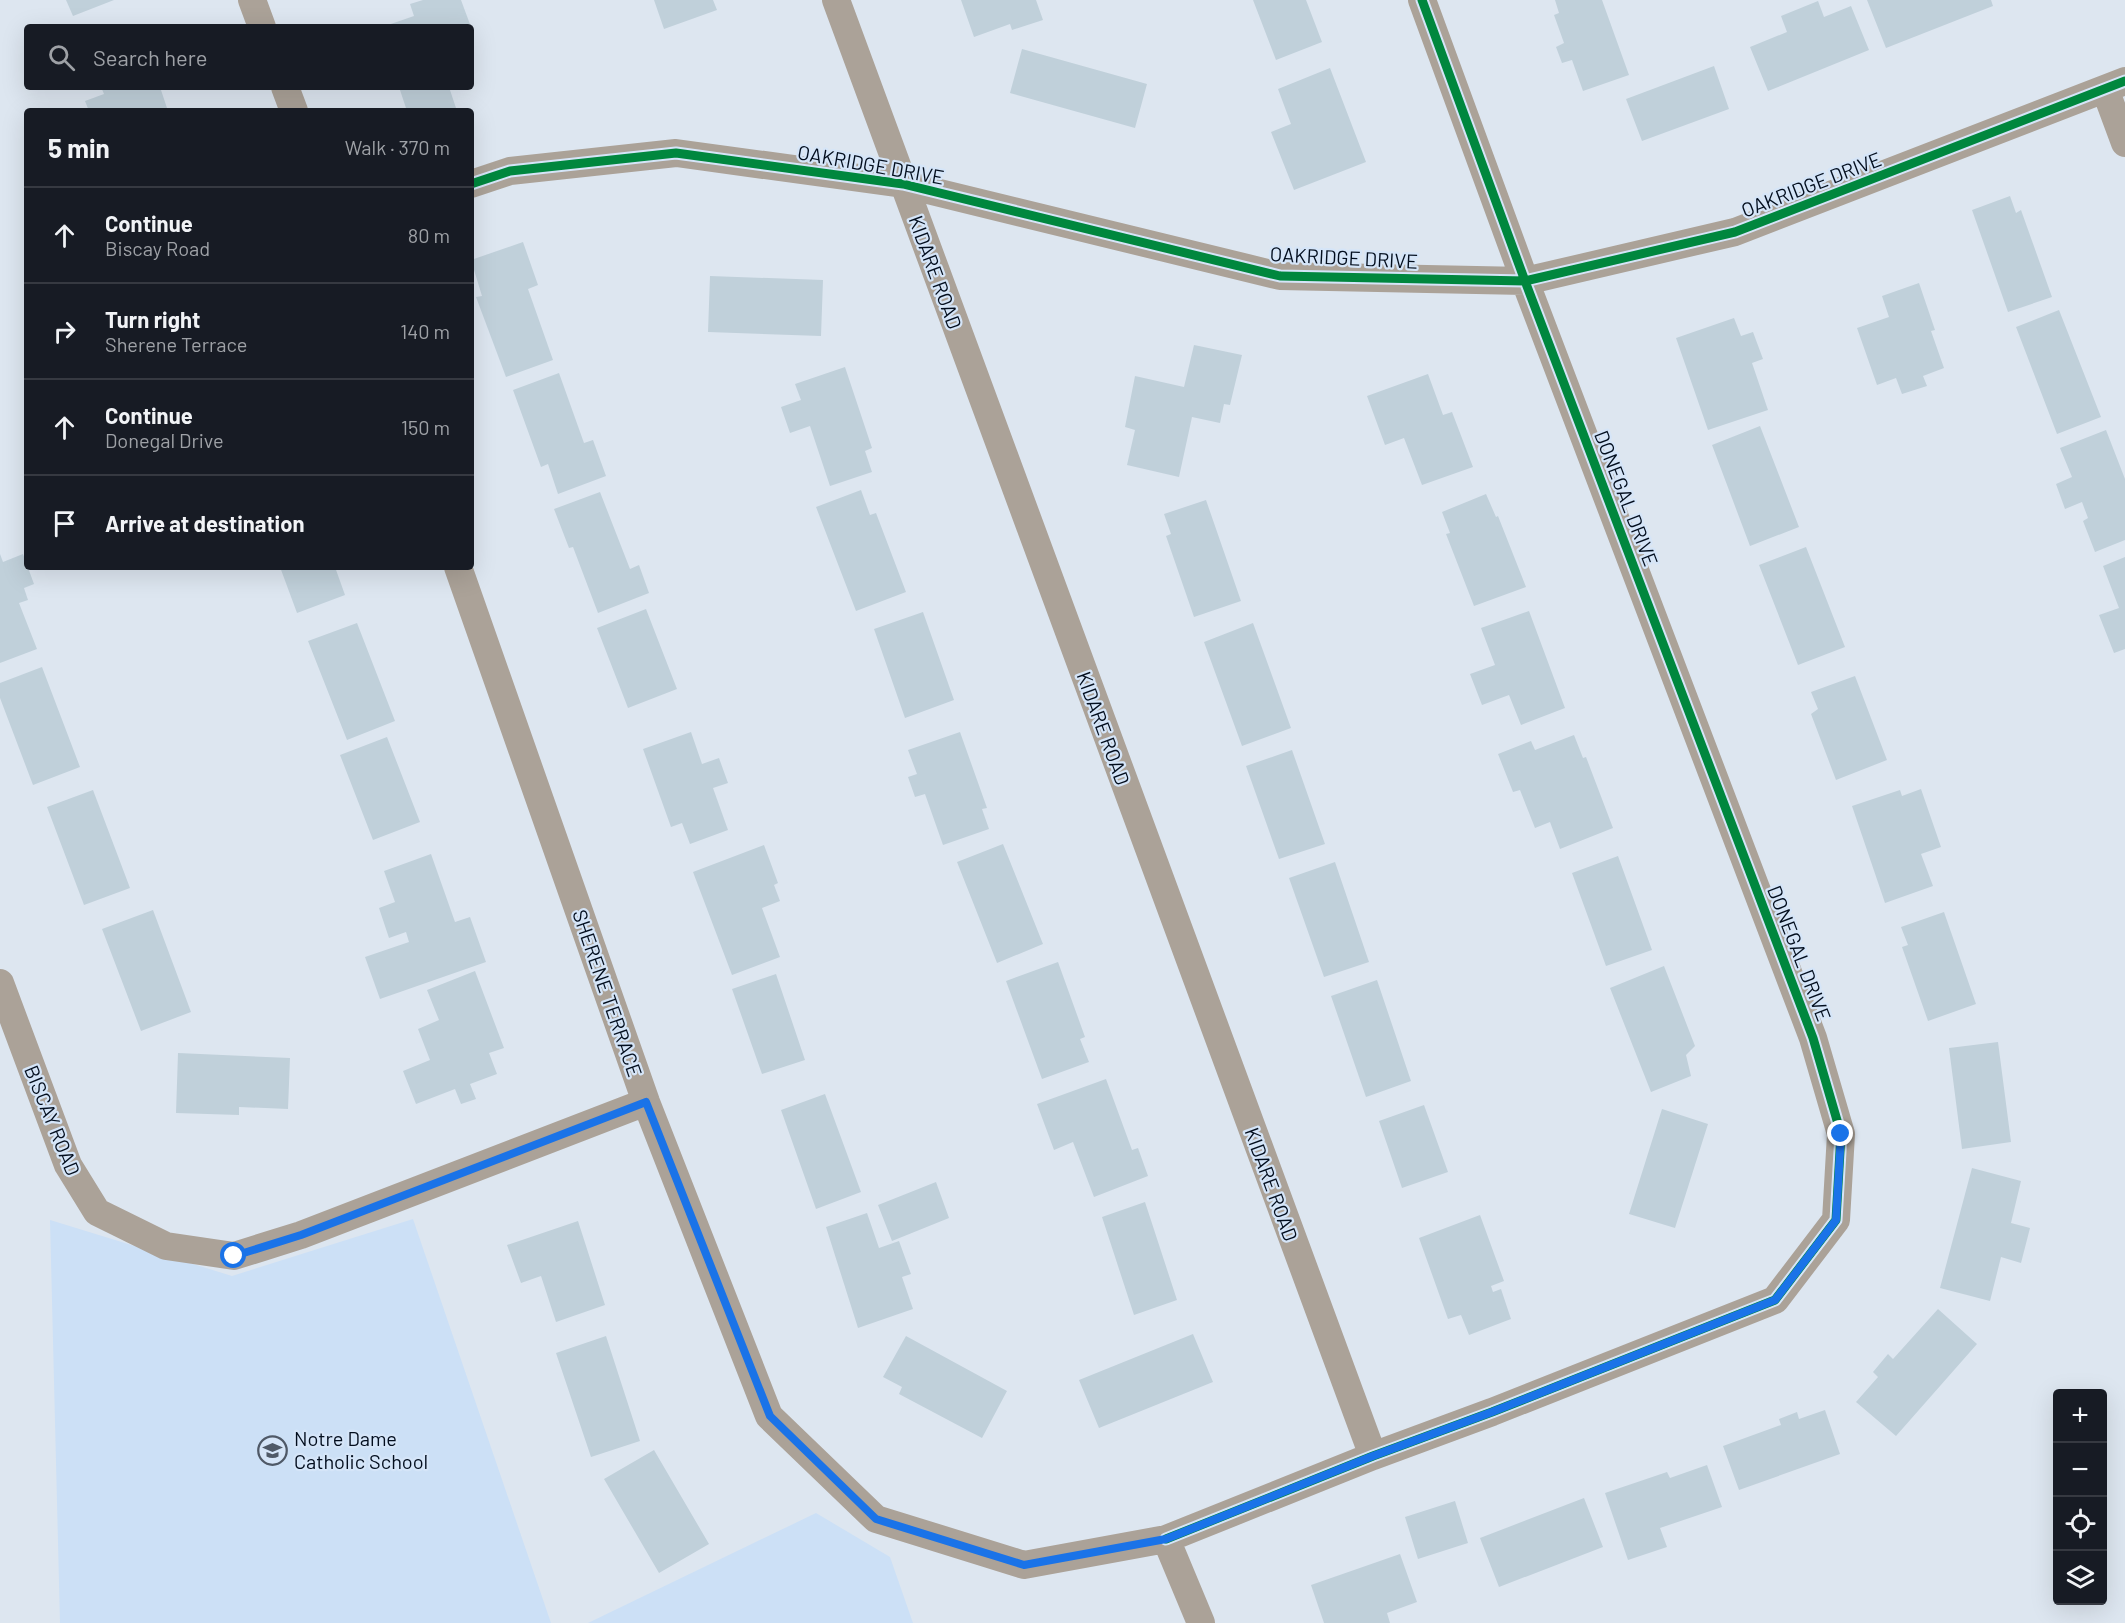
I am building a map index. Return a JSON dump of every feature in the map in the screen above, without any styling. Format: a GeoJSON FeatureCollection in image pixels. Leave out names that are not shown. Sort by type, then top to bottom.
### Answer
{"type":"FeatureCollection","features":[{"type":"Feature","properties":{"kind":"street"},"geometry":{"type":"LineString","coordinates":[[252,0],[261,24]]}},
{"type":"Feature","properties":{"kind":"street","name":"KIDARE ROAD"},"geometry":{"type":"LineString","coordinates":[[836,0],[1373,1456]]}},
{"type":"Feature","properties":{"kind":"street","name":"DONEGAL DRIVE"},"geometry":{"type":"LineString","coordinates":[[1166,1539],[1775,1300],[1836,1220],[1841,1134],[1813,1038],[1525,281],[1422,0]]}},
{"type":"Feature","properties":{"kind":"street"},"geometry":{"type":"LineString","coordinates":[[2115,85],[2125,143]]}},
{"type":"Feature","properties":{"kind":"street","name":"OAKRIDGE DRIVE"},"geometry":{"type":"LineString","coordinates":[[474,183],[510,171],[676,153],[903,184],[1280,276],[1525,281],[1735,232],[2115,85]]}},
{"type":"Feature","properties":{"kind":"street"},"geometry":{"type":"LineString","coordinates":[[286,90],[293,108]]}},
{"type":"Feature","properties":{"kind":"street","name":"SHERENE TERRACE"},"geometry":{"type":"LineString","coordinates":[[459,570],[646,1102],[770,1416],[876,1519],[1024,1565],[1166,1539]]}},
{"type":"Feature","properties":{"kind":"street","name":"BISCAY ROAD"},"geometry":{"type":"LineString","coordinates":[[0,983],[68,1165],[97,1212],[166,1246],[234,1256],[301,1235],[646,1102]]}},
{"type":"Feature","properties":{"kind":"street"},"geometry":{"type":"LineString","coordinates":[[1166,1539],[1201,1623]]}},
{"type":"Feature","properties":{"kind":"shaded area","name":"Notre Dame Catholic School"},"geometry":{"type":"Polygon","coordinates":[[[413,1219],[551,1623],[60,1623],[50,1220],[232,1276],[413,1219]]]}},
{"type":"Feature","properties":{"kind":"shaded area"},"geometry":{"type":"Polygon","coordinates":[[[816,1513],[890,1557],[913,1623],[588,1623],[816,1513]]]}},
{"type":"Feature","properties":{"kind":"building"},"geometry":{"type":"Polygon","coordinates":[[[66,0],[114,0],[73,16],[66,0]]]}},
{"type":"Feature","properties":{"kind":"building"},"geometry":{"type":"Polygon","coordinates":[[[423,0],[461,0],[470,24],[391,24],[414,16],[410,4],[423,0]]]}},
{"type":"Feature","properties":{"kind":"building"},"geometry":{"type":"Polygon","coordinates":[[[654,0],[713,0],[717,10],[664,29],[654,0]]]}},
{"type":"Feature","properties":{"kind":"building"},"geometry":{"type":"Polygon","coordinates":[[[961,0],[1036,0],[1043,20],[1012,30],[1010,24],[974,37],[961,0]]]}},
{"type":"Feature","properties":{"kind":"building"},"geometry":{"type":"Polygon","coordinates":[[[1253,0],[1306,0],[1322,42],[1276,60],[1253,0]]]}},
{"type":"Feature","properties":{"kind":"building"},"geometry":{"type":"Polygon","coordinates":[[[1555,0],[1602,0],[1629,75],[1583,91],[1572,60],[1562,63],[1556,47],[1564,43],[1554,15],[1559,13],[1555,0]]]}},
{"type":"Feature","properties":{"kind":"building"},"geometry":{"type":"Polygon","coordinates":[[[1867,0],[1991,0],[1993,6],[1886,48],[1867,0]]]}},
{"type":"Feature","properties":{"kind":"building"},"geometry":{"type":"Polygon","coordinates":[[[1818,1],[1824,17],[1851,6],[1869,50],[1768,91],[1750,47],[1787,32],[1781,16],[1818,1]]]}},
{"type":"Feature","properties":{"kind":"building"},"geometry":{"type":"Polygon","coordinates":[[[1022,49],[1147,84],[1135,128],[1010,93],[1022,49]]]}},
{"type":"Feature","properties":{"kind":"building"},"geometry":{"type":"Polygon","coordinates":[[[1714,66],[1729,109],[1642,141],[1626,99],[1714,66]]]}},
{"type":"Feature","properties":{"kind":"building"},"geometry":{"type":"Polygon","coordinates":[[[1330,68],[1366,162],[1294,190],[1271,132],[1291,124],[1278,89],[1330,68]]]}},
{"type":"Feature","properties":{"kind":"building"},"geometry":{"type":"Polygon","coordinates":[[[102,90],[161,90],[167,108],[88,108],[85,101],[104,94],[102,90]]]}},
{"type":"Feature","properties":{"kind":"building"},"geometry":{"type":"Polygon","coordinates":[[[400,90],[450,90],[456,108],[406,108],[400,90]]]}},
{"type":"Feature","properties":{"kind":"building"},"geometry":{"type":"Polygon","coordinates":[[[2010,196],[2016,213],[2021,210],[2052,297],[2008,312],[1972,210],[2010,196]]]}},
{"type":"Feature","properties":{"kind":"building"},"geometry":{"type":"Polygon","coordinates":[[[523,242],[538,285],[528,289],[553,360],[506,377],[476,297],[482,296],[474,270],[474,259],[523,242]]]}},
{"type":"Feature","properties":{"kind":"building"},"geometry":{"type":"Polygon","coordinates":[[[710,276],[823,280],[821,336],[708,332],[710,276]]]}},
{"type":"Feature","properties":{"kind":"building"},"geometry":{"type":"Polygon","coordinates":[[[1919,283],[1935,330],[1931,331],[1944,368],[1923,376],[1927,386],[1902,394],[1896,378],[1877,385],[1857,328],[1889,317],[1882,296],[1919,283]]]}},
{"type":"Feature","properties":{"kind":"building"},"geometry":{"type":"Polygon","coordinates":[[[2059,310],[2101,417],[2057,434],[2016,327],[2059,310]]]}},
{"type":"Feature","properties":{"kind":"building"},"geometry":{"type":"Polygon","coordinates":[[[1734,318],[1741,336],[1753,332],[1763,359],[1752,363],[1768,410],[1708,430],[1676,338],[1734,318]]]}},
{"type":"Feature","properties":{"kind":"building"},"geometry":{"type":"Polygon","coordinates":[[[1194,345],[1242,355],[1230,405],[1224,404],[1220,423],[1192,417],[1179,477],[1127,465],[1135,430],[1125,427],[1135,376],[1184,387],[1194,345]]]}},
{"type":"Feature","properties":{"kind":"building"},"geometry":{"type":"Polygon","coordinates":[[[845,367],[872,448],[865,451],[872,472],[830,486],[810,426],[790,433],[781,407],[801,400],[795,384],[845,367]]]}},
{"type":"Feature","properties":{"kind":"building"},"geometry":{"type":"Polygon","coordinates":[[[559,373],[584,443],[593,440],[606,476],[558,494],[548,464],[541,467],[513,390],[559,373]]]}},
{"type":"Feature","properties":{"kind":"building"},"geometry":{"type":"Polygon","coordinates":[[[1428,374],[1443,415],[1452,412],[1473,467],[1422,485],[1404,438],[1385,445],[1367,396],[1428,374]]]}},
{"type":"Feature","properties":{"kind":"building"},"geometry":{"type":"Polygon","coordinates":[[[1760,426],[1799,527],[1750,546],[1712,445],[1760,426]]]}},
{"type":"Feature","properties":{"kind":"building"},"geometry":{"type":"Polygon","coordinates":[[[2106,430],[2125,479],[2125,540],[2095,552],[2083,521],[2088,518],[2082,502],[2065,509],[2056,484],[2072,477],[2060,448],[2106,430]]]}},
{"type":"Feature","properties":{"kind":"building"},"geometry":{"type":"Polygon","coordinates":[[[861,490],[870,515],[876,513],[906,592],[856,611],[816,507],[861,490]]]}},
{"type":"Feature","properties":{"kind":"building"},"geometry":{"type":"Polygon","coordinates":[[[600,492],[630,569],[639,565],[649,593],[598,613],[573,547],[569,548],[554,509],[600,492]]]}},
{"type":"Feature","properties":{"kind":"building"},"geometry":{"type":"Polygon","coordinates":[[[1486,494],[1496,517],[1498,516],[1526,587],[1474,606],[1446,534],[1450,533],[1442,512],[1486,494]]]}},
{"type":"Feature","properties":{"kind":"building"},"geometry":{"type":"Polygon","coordinates":[[[1206,500],[1241,601],[1194,617],[1166,536],[1171,534],[1164,514],[1206,500]]]}},
{"type":"Feature","properties":{"kind":"building"},"geometry":{"type":"Polygon","coordinates":[[[1806,547],[1845,647],[1798,665],[1759,565],[1806,547]]]}},
{"type":"Feature","properties":{"kind":"building"},"geometry":{"type":"Polygon","coordinates":[[[0,554],[3,562],[23,554],[24,570],[29,570],[34,584],[24,588],[28,600],[19,603],[37,649],[0,663],[0,554]]]}},
{"type":"Feature","properties":{"kind":"building"},"geometry":{"type":"Polygon","coordinates":[[[2125,557],[2125,649],[2114,653],[2099,615],[2119,608],[2103,566],[2125,557]]]}},
{"type":"Feature","properties":{"kind":"building"},"geometry":{"type":"Polygon","coordinates":[[[281,570],[336,570],[345,595],[297,613],[281,570]]]}},
{"type":"Feature","properties":{"kind":"building"},"geometry":{"type":"Polygon","coordinates":[[[646,609],[677,689],[628,708],[597,628],[646,609]]]}},
{"type":"Feature","properties":{"kind":"building"},"geometry":{"type":"Polygon","coordinates":[[[1529,611],[1565,708],[1521,725],[1509,695],[1482,705],[1470,674],[1495,665],[1481,628],[1529,611]]]}},
{"type":"Feature","properties":{"kind":"building"},"geometry":{"type":"Polygon","coordinates":[[[923,612],[954,700],[905,718],[874,629],[923,612]]]}},
{"type":"Feature","properties":{"kind":"building"},"geometry":{"type":"Polygon","coordinates":[[[357,623],[395,721],[347,740],[308,641],[357,623]]]}},
{"type":"Feature","properties":{"kind":"building"},"geometry":{"type":"Polygon","coordinates":[[[1253,623],[1291,728],[1242,746],[1204,642],[1253,623]]]}},
{"type":"Feature","properties":{"kind":"building"},"geometry":{"type":"Polygon","coordinates":[[[42,667],[80,767],[33,785],[0,698],[0,683],[42,667]]]}},
{"type":"Feature","properties":{"kind":"building"},"geometry":{"type":"Polygon","coordinates":[[[1855,676],[1887,760],[1836,780],[1811,714],[1818,709],[1811,692],[1855,676]]]}},
{"type":"Feature","properties":{"kind":"building"},"geometry":{"type":"Polygon","coordinates":[[[691,732],[702,764],[719,758],[728,783],[713,788],[728,830],[690,844],[682,823],[671,827],[643,749],[691,732]]]}},
{"type":"Feature","properties":{"kind":"building"},"geometry":{"type":"Polygon","coordinates":[[[960,732],[987,808],[982,809],[989,829],[943,845],[925,794],[915,797],[908,777],[917,774],[908,750],[960,732]]]}},
{"type":"Feature","properties":{"kind":"building"},"geometry":{"type":"Polygon","coordinates":[[[1574,735],[1583,758],[1586,757],[1613,828],[1560,849],[1550,822],[1535,828],[1520,790],[1513,792],[1498,754],[1531,741],[1535,750],[1574,735]]]}},
{"type":"Feature","properties":{"kind":"building"},"geometry":{"type":"Polygon","coordinates":[[[387,737],[420,822],[373,840],[340,755],[387,737]]]}},
{"type":"Feature","properties":{"kind":"building"},"geometry":{"type":"Polygon","coordinates":[[[1292,750],[1325,844],[1279,859],[1246,766],[1292,750]]]}},
{"type":"Feature","properties":{"kind":"building"},"geometry":{"type":"Polygon","coordinates":[[[1921,789],[1941,847],[1921,854],[1933,886],[1885,903],[1852,806],[1900,790],[1902,796],[1921,789]]]}},
{"type":"Feature","properties":{"kind":"building"},"geometry":{"type":"Polygon","coordinates":[[[93,790],[130,888],[84,905],[47,807],[93,790]]]}},
{"type":"Feature","properties":{"kind":"building"},"geometry":{"type":"Polygon","coordinates":[[[1003,844],[1043,944],[997,963],[957,862],[1003,844]]]}},
{"type":"Feature","properties":{"kind":"building"},"geometry":{"type":"Polygon","coordinates":[[[764,845],[778,883],[774,885],[780,901],[762,908],[780,957],[732,975],[693,872],[764,845]]]}},
{"type":"Feature","properties":{"kind":"building"},"geometry":{"type":"Polygon","coordinates":[[[431,854],[455,922],[470,917],[486,962],[380,999],[365,957],[409,942],[406,932],[389,938],[379,908],[395,902],[384,871],[431,854]]]}},
{"type":"Feature","properties":{"kind":"building"},"geometry":{"type":"Polygon","coordinates":[[[1618,856],[1652,950],[1606,966],[1572,873],[1618,856]]]}},
{"type":"Feature","properties":{"kind":"building"},"geometry":{"type":"Polygon","coordinates":[[[1335,862],[1369,962],[1324,977],[1289,878],[1335,862]]]}},
{"type":"Feature","properties":{"kind":"building"},"geometry":{"type":"Polygon","coordinates":[[[153,910],[191,1012],[141,1031],[102,929],[153,910]]]}},
{"type":"Feature","properties":{"kind":"building"},"geometry":{"type":"Polygon","coordinates":[[[1944,912],[1976,1004],[1928,1021],[1902,947],[1908,945],[1901,927],[1944,912]]]}},
{"type":"Feature","properties":{"kind":"building"},"geometry":{"type":"Polygon","coordinates":[[[1058,962],[1085,1037],[1080,1039],[1089,1062],[1042,1079],[1006,981],[1058,962]]]}},
{"type":"Feature","properties":{"kind":"building"},"geometry":{"type":"Polygon","coordinates":[[[1664,966],[1695,1046],[1686,1055],[1691,1076],[1651,1092],[1610,988],[1664,966]]]}},
{"type":"Feature","properties":{"kind":"building"},"geometry":{"type":"Polygon","coordinates":[[[475,971],[504,1048],[489,1053],[497,1074],[470,1084],[476,1099],[461,1104],[455,1089],[416,1104],[403,1071],[430,1060],[418,1029],[439,1020],[427,990],[475,971]]]}},
{"type":"Feature","properties":{"kind":"building"},"geometry":{"type":"Polygon","coordinates":[[[776,974],[805,1060],[762,1074],[732,989],[776,974]]]}},
{"type":"Feature","properties":{"kind":"building"},"geometry":{"type":"Polygon","coordinates":[[[1377,980],[1411,1081],[1366,1097],[1331,996],[1377,980]]]}},
{"type":"Feature","properties":{"kind":"building"},"geometry":{"type":"Polygon","coordinates":[[[1998,1042],[2011,1142],[1962,1149],[1949,1048],[1998,1042]]]}},
{"type":"Feature","properties":{"kind":"building"},"geometry":{"type":"Polygon","coordinates":[[[178,1053],[290,1058],[288,1109],[239,1107],[239,1115],[176,1113],[178,1053]]]}},
{"type":"Feature","properties":{"kind":"building"},"geometry":{"type":"Polygon","coordinates":[[[1106,1079],[1132,1150],[1138,1148],[1148,1176],[1094,1197],[1073,1142],[1054,1150],[1037,1104],[1106,1079]]]}},
{"type":"Feature","properties":{"kind":"building"},"geometry":{"type":"Polygon","coordinates":[[[825,1094],[861,1192],[816,1209],[781,1110],[825,1094]]]}},
{"type":"Feature","properties":{"kind":"building"},"geometry":{"type":"Polygon","coordinates":[[[1424,1105],[1448,1172],[1402,1188],[1379,1121],[1424,1105]]]}},
{"type":"Feature","properties":{"kind":"building"},"geometry":{"type":"Polygon","coordinates":[[[1662,1109],[1708,1124],[1675,1228],[1629,1214],[1662,1109]]]}},
{"type":"Feature","properties":{"kind":"building"},"geometry":{"type":"Polygon","coordinates":[[[1972,1168],[2021,1181],[2011,1223],[2030,1228],[2021,1263],[2001,1257],[1990,1301],[1940,1288],[1972,1168]]]}},
{"type":"Feature","properties":{"kind":"building"},"geometry":{"type":"Polygon","coordinates":[[[936,1182],[949,1218],[892,1241],[878,1205],[936,1182]]]}},
{"type":"Feature","properties":{"kind":"building"},"geometry":{"type":"Polygon","coordinates":[[[1145,1202],[1177,1300],[1134,1315],[1102,1217],[1145,1202]]]}},
{"type":"Feature","properties":{"kind":"building"},"geometry":{"type":"Polygon","coordinates":[[[867,1213],[879,1248],[899,1241],[911,1274],[902,1277],[913,1309],[858,1328],[826,1227],[867,1213]]]}},
{"type":"Feature","properties":{"kind":"building"},"geometry":{"type":"Polygon","coordinates":[[[1480,1215],[1504,1281],[1491,1286],[1493,1292],[1501,1289],[1511,1319],[1469,1335],[1461,1315],[1448,1319],[1419,1238],[1480,1215]]]}},
{"type":"Feature","properties":{"kind":"building"},"geometry":{"type":"Polygon","coordinates":[[[578,1221],[605,1305],[556,1322],[541,1276],[521,1283],[507,1245],[578,1221]]]}},
{"type":"Feature","properties":{"kind":"building"},"geometry":{"type":"Polygon","coordinates":[[[1938,1309],[1977,1344],[1896,1436],[1856,1402],[1878,1377],[1873,1372],[1888,1354],[1893,1359],[1938,1309]]]}},
{"type":"Feature","properties":{"kind":"building"},"geometry":{"type":"Polygon","coordinates":[[[1193,1334],[1213,1382],[1099,1428],[1079,1380],[1193,1334]]]}},
{"type":"Feature","properties":{"kind":"building"},"geometry":{"type":"Polygon","coordinates":[[[606,1336],[640,1441],[591,1457],[556,1353],[606,1336]]]}},
{"type":"Feature","properties":{"kind":"building"},"geometry":{"type":"Polygon","coordinates":[[[906,1336],[1007,1391],[982,1438],[899,1394],[902,1387],[883,1377],[906,1336]]]}},
{"type":"Feature","properties":{"kind":"building"},"geometry":{"type":"Polygon","coordinates":[[[1825,1410],[1840,1454],[1739,1490],[1723,1446],[1781,1425],[1779,1419],[1797,1412],[1799,1419],[1825,1410]]]}},
{"type":"Feature","properties":{"kind":"building"},"geometry":{"type":"Polygon","coordinates":[[[654,1450],[709,1544],[659,1573],[604,1479],[654,1450]]]}},
{"type":"Feature","properties":{"kind":"building"},"geometry":{"type":"Polygon","coordinates":[[[1707,1465],[1722,1507],[1660,1528],[1667,1547],[1628,1560],[1605,1493],[1667,1472],[1670,1478],[1707,1465]]]}},
{"type":"Feature","properties":{"kind":"building"},"geometry":{"type":"Polygon","coordinates":[[[1584,1498],[1603,1547],[1499,1587],[1480,1538],[1584,1498]]]}},
{"type":"Feature","properties":{"kind":"building"},"geometry":{"type":"Polygon","coordinates":[[[1455,1501],[1468,1543],[1418,1559],[1405,1517],[1455,1501]]]}},
{"type":"Feature","properties":{"kind":"building"},"geometry":{"type":"Polygon","coordinates":[[[1400,1554],[1417,1602],[1387,1613],[1390,1623],[1324,1623],[1311,1585],[1400,1554]]]}},
{"type":"Feature","properties":{"kind":"cycle path"},"geometry":{"type":"LineString","coordinates":[[1166,1539],[1775,1300],[1836,1220],[1841,1134],[1813,1038],[1525,281],[1422,0]]}},
{"type":"Feature","properties":{"kind":"cycle path"},"geometry":{"type":"LineString","coordinates":[[474,183],[510,171],[676,153],[903,184],[1280,276],[1525,281],[1735,232],[2125,81]]}},
{"type":"Feature","properties":{"kind":"place","name":"Notre Dame Catholic School"},"geometry":{"type":"Point","coordinates":[273,1450]}},
{"type":"Feature","properties":{"kind":"route"},"geometry":{"type":"LineString","coordinates":[[234,1256],[301,1235],[646,1102],[770,1416],[876,1519],[1024,1565],[1166,1539],[1775,1300],[1836,1220],[1841,1134]]}}]}
